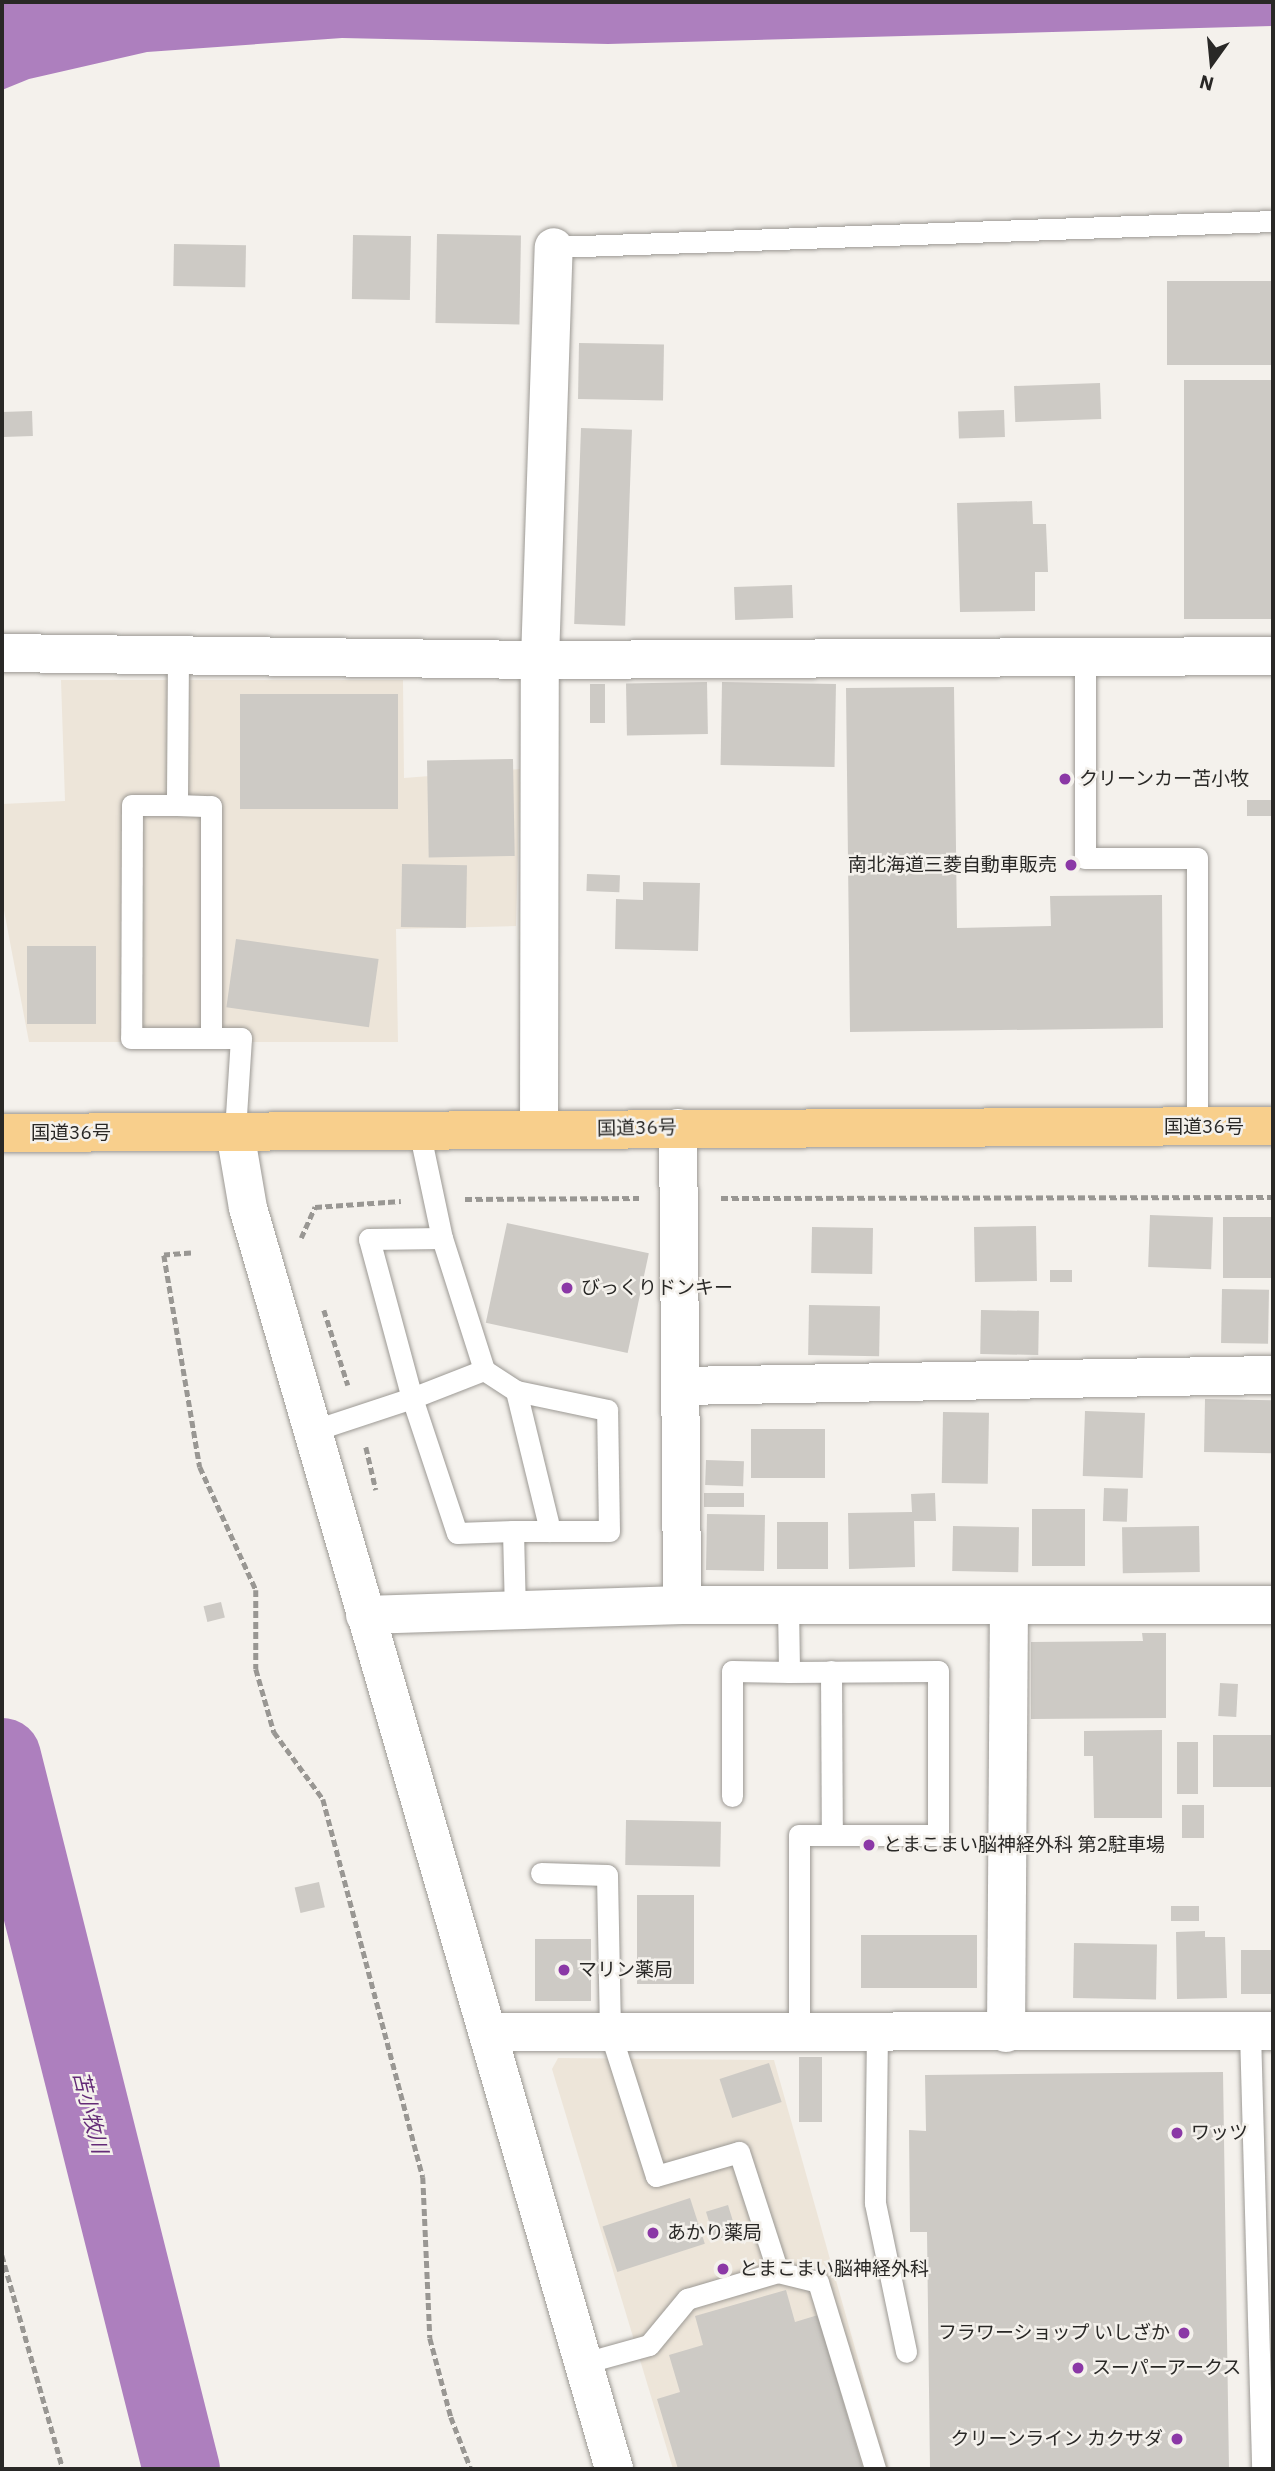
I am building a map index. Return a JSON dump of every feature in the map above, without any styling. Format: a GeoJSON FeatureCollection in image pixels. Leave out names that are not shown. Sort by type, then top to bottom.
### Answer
{"type":"FeatureCollection","features":[{"type":"Feature","properties":{"kind":"highway","name":"国道36号"},"geometry":{"type":"LineString","coordinates":[[16,1133],[1273,1126]]}},
{"type":"Feature","properties":{"kind":"street"},"geometry":{"type":"LineString","coordinates":[[539,1129],[540,660],[554,247]]}},
{"type":"Feature","properties":{"kind":"street"},"geometry":{"type":"LineString","coordinates":[[2,653],[540,660],[1273,656]]}},
{"type":"Feature","properties":{"kind":"street"},"geometry":{"type":"LineString","coordinates":[[678,1128],[682,1605]]}},
{"type":"Feature","properties":{"kind":"street"},"geometry":{"type":"LineString","coordinates":[[235,1132],[248,1208],[315,1430],[365,1615],[490,2032],[614,2469]]}},
{"type":"Feature","properties":{"kind":"street"},"geometry":{"type":"LineString","coordinates":[[682,1386],[1273,1375]]}},
{"type":"Feature","properties":{"kind":"street"},"geometry":{"type":"LineString","coordinates":[[365,1615],[682,1605],[1009,1608],[1273,1605]]}},
{"type":"Feature","properties":{"kind":"street"},"geometry":{"type":"LineString","coordinates":[[1006,2033],[1009,1608]]}},
{"type":"Feature","properties":{"kind":"street"},"geometry":{"type":"LineString","coordinates":[[490,2032],[1262,2031]]}},
{"type":"Feature","properties":{"kind":"lane"},"geometry":{"type":"LineString","coordinates":[[554,247],[1273,221]]}},
{"type":"Feature","properties":{"kind":"lane"},"geometry":{"type":"LineString","coordinates":[[177,805],[178,655]]}},
{"type":"Feature","properties":{"kind":"lane"},"geometry":{"type":"LineString","coordinates":[[1085,657],[1085,858],[1197,858],[1197,1127]]}},
{"type":"Feature","properties":{"kind":"lane"},"geometry":{"type":"LineString","coordinates":[[211,1038],[211,806],[132,805],[131,1038],[211,1038],[241,1038],[235,1132]]}},
{"type":"Feature","properties":{"kind":"lane"},"geometry":{"type":"LineString","coordinates":[[419,1130],[442,1238],[484,1370],[516,1391],[607,1410],[610,1531],[457,1533],[412,1398],[369,1239],[442,1238]]}},
{"type":"Feature","properties":{"kind":"lane"},"geometry":{"type":"LineString","coordinates":[[315,1430],[412,1398],[484,1370]]}},
{"type":"Feature","properties":{"kind":"lane"},"geometry":{"type":"LineString","coordinates":[[516,1391],[550,1531]]}},
{"type":"Feature","properties":{"kind":"lane"},"geometry":{"type":"LineString","coordinates":[[513,1531],[515,1611]]}},
{"type":"Feature","properties":{"kind":"lane"},"geometry":{"type":"LineString","coordinates":[[788,1606],[789,1672]]}},
{"type":"Feature","properties":{"kind":"lane"},"geometry":{"type":"LineString","coordinates":[[732,1796],[732,1671],[938,1671],[938,1835],[799,1835],[799,2031]]}},
{"type":"Feature","properties":{"kind":"lane"},"geometry":{"type":"LineString","coordinates":[[831,1671],[832,1835]]}},
{"type":"Feature","properties":{"kind":"lane"},"geometry":{"type":"LineString","coordinates":[[541,1873],[607,1875],[610,2032],[656,2176],[739,2152],[778,2273]]}},
{"type":"Feature","properties":{"kind":"lane"},"geometry":{"type":"LineString","coordinates":[[1262,2031],[1262,2469]]}},
{"type":"Feature","properties":{"kind":"lane"},"geometry":{"type":"LineString","coordinates":[[877,2032],[875,2203],[906,2352]]}},
{"type":"Feature","properties":{"kind":"lane"},"geometry":{"type":"LineString","coordinates":[[584,2363],[649,2345],[687,2299],[778,2273],[818,2282],[875,2469]]}},
{"type":"Feature","properties":{"kind":"path"},"geometry":{"type":"LineString","coordinates":[[191,1253],[164,1255],[200,1468],[256,1590],[256,1669],[274,1732],[323,1800],[423,2177],[430,2338],[451,2417],[471,2469]]}},
{"type":"Feature","properties":{"kind":"path"},"geometry":{"type":"LineString","coordinates":[[2,2255],[63,2469]]}},
{"type":"Feature","properties":{"kind":"shaded area"},"geometry":{"type":"Polygon","coordinates":[[[2,2],[1273,2],[1273,26],[608,44],[342,38],[147,52],[29,79],[2,90],[2,2]]]}},
{"type":"Feature","properties":{"kind":"shaded area"},"geometry":{"type":"Polygon","coordinates":[[[61,680],[403,680],[404,778],[520,769],[516,926],[396,929],[398,1042],[29,1042],[2,900],[2,804],[65,801],[61,680]]]}},
{"type":"Feature","properties":{"kind":"shaded area","name":"とまこまい脳神経外科"},"geometry":{"type":"Polygon","coordinates":[[[558,2058],[774,2060],[889,2469],[673,2469],[552,2069],[558,2058]]]}},
{"type":"Feature","properties":{"kind":"building"},"geometry":{"type":"Polygon","coordinates":[[[437,234],[521,235],[519,324],[435,323],[437,234]]]}},
{"type":"Feature","properties":{"kind":"building"},"geometry":{"type":"Polygon","coordinates":[[[353,235],[411,236],[410,300],[352,299],[353,235]]]}},
{"type":"Feature","properties":{"kind":"building"},"geometry":{"type":"Polygon","coordinates":[[[174,244],[246,245],[245,287],[173,286],[174,244]]]}},
{"type":"Feature","properties":{"kind":"building"},"geometry":{"type":"Polygon","coordinates":[[[1167,281],[1273,281],[1273,365],[1167,365],[1167,281]]]}},
{"type":"Feature","properties":{"kind":"building"},"geometry":{"type":"Polygon","coordinates":[[[579,343],[664,344],[663,400],[578,399],[579,343]]]}},
{"type":"Feature","properties":{"kind":"building"},"geometry":{"type":"Polygon","coordinates":[[[1184,380],[1273,380],[1273,619],[1184,619],[1184,380]]]}},
{"type":"Feature","properties":{"kind":"building"},"geometry":{"type":"Polygon","coordinates":[[[1100,383],[1101,419],[1015,422],[1014,386],[1100,383]]]}},
{"type":"Feature","properties":{"kind":"building"},"geometry":{"type":"Polygon","coordinates":[[[1004,410],[1005,437],[959,439],[958,412],[1004,410]]]}},
{"type":"Feature","properties":{"kind":"building"},"geometry":{"type":"Polygon","coordinates":[[[32,411],[33,436],[3,437],[2,412],[32,411]]]}},
{"type":"Feature","properties":{"kind":"building"},"geometry":{"type":"Polygon","coordinates":[[[581,428],[632,430],[625,626],[574,624],[581,428]]]}},
{"type":"Feature","properties":{"kind":"building"},"geometry":{"type":"Polygon","coordinates":[[[1032,501],[1033,524],[1046,524],[1048,572],[1035,572],[1035,611],[960,612],[957,503],[1032,501]]]}},
{"type":"Feature","properties":{"kind":"building"},"geometry":{"type":"Polygon","coordinates":[[[792,585],[793,618],[735,620],[734,587],[792,585]]]}},
{"type":"Feature","properties":{"kind":"building"},"geometry":{"type":"Polygon","coordinates":[[[707,682],[708,734],[627,735],[626,683],[707,682]]]}},
{"type":"Feature","properties":{"kind":"building"},"geometry":{"type":"Polygon","coordinates":[[[722,682],[836,684],[835,767],[721,765],[722,682]]]}},
{"type":"Feature","properties":{"kind":"building"},"geometry":{"type":"Polygon","coordinates":[[[590,684],[605,684],[605,723],[590,723],[590,684]]]}},
{"type":"Feature","properties":{"kind":"building"},"geometry":{"type":"Polygon","coordinates":[[[954,687],[957,928],[1051,926],[1050,896],[1162,895],[1163,1028],[850,1032],[846,688],[954,687]]]}},
{"type":"Feature","properties":{"kind":"building"},"geometry":{"type":"Polygon","coordinates":[[[240,694],[398,694],[398,809],[240,809],[240,694]]]}},
{"type":"Feature","properties":{"kind":"building"},"geometry":{"type":"Polygon","coordinates":[[[513,759],[515,856],[429,857],[427,761],[513,759]]]}},
{"type":"Feature","properties":{"kind":"building"},"geometry":{"type":"Polygon","coordinates":[[[1247,800],[1273,800],[1273,816],[1247,816],[1247,800]]]}},
{"type":"Feature","properties":{"kind":"building"},"geometry":{"type":"Polygon","coordinates":[[[402,864],[467,865],[466,928],[401,927],[402,864]]]}},
{"type":"Feature","properties":{"kind":"building"},"geometry":{"type":"Polygon","coordinates":[[[587,874],[620,875],[619,892],[586,891],[587,874]]]}},
{"type":"Feature","properties":{"kind":"building"},"geometry":{"type":"Polygon","coordinates":[[[643,882],[700,883],[698,951],[615,949],[616,899],[643,900],[643,882]]]}},
{"type":"Feature","properties":{"kind":"building"},"geometry":{"type":"Polygon","coordinates":[[[236,939],[379,959],[369,1027],[226,1007],[236,939]]]}},
{"type":"Feature","properties":{"kind":"building"},"geometry":{"type":"Polygon","coordinates":[[[27,946],[96,946],[96,1024],[27,1024],[27,946]]]}},
{"type":"Feature","properties":{"kind":"building"},"geometry":{"type":"Polygon","coordinates":[[[1150,1215],[1213,1217],[1211,1269],[1148,1267],[1150,1215]]]}},
{"type":"Feature","properties":{"kind":"building"},"geometry":{"type":"Polygon","coordinates":[[[1223,1217],[1273,1217],[1273,1278],[1223,1278],[1223,1217]]]}},
{"type":"Feature","properties":{"kind":"building","name":"びっくりドンキー"},"geometry":{"type":"Polygon","coordinates":[[[507,1223],[649,1253],[628,1353],[486,1323],[507,1223]]]}},
{"type":"Feature","properties":{"kind":"building"},"geometry":{"type":"Polygon","coordinates":[[[1036,1226],[1037,1281],[975,1282],[974,1227],[1036,1226]]]}},
{"type":"Feature","properties":{"kind":"building"},"geometry":{"type":"Polygon","coordinates":[[[812,1227],[873,1228],[872,1274],[811,1273],[812,1227]]]}},
{"type":"Feature","properties":{"kind":"building"},"geometry":{"type":"Polygon","coordinates":[[[1050,1270],[1072,1270],[1072,1282],[1050,1282],[1050,1270]]]}},
{"type":"Feature","properties":{"kind":"building"},"geometry":{"type":"Polygon","coordinates":[[[1222,1289],[1269,1290],[1268,1344],[1221,1343],[1222,1289]]]}},
{"type":"Feature","properties":{"kind":"building"},"geometry":{"type":"Polygon","coordinates":[[[809,1305],[880,1306],[879,1356],[808,1355],[809,1305]]]}},
{"type":"Feature","properties":{"kind":"building"},"geometry":{"type":"Polygon","coordinates":[[[981,1310],[1039,1311],[1038,1355],[980,1354],[981,1310]]]}},
{"type":"Feature","properties":{"kind":"building"},"geometry":{"type":"Polygon","coordinates":[[[1205,1399],[1273,1400],[1272,1453],[1204,1452],[1205,1399]]]}},
{"type":"Feature","properties":{"kind":"building"},"geometry":{"type":"Polygon","coordinates":[[[1085,1411],[1145,1413],[1143,1478],[1083,1476],[1085,1411]]]}},
{"type":"Feature","properties":{"kind":"building"},"geometry":{"type":"Polygon","coordinates":[[[943,1412],[989,1413],[988,1484],[942,1483],[943,1412]]]}},
{"type":"Feature","properties":{"kind":"building"},"geometry":{"type":"Polygon","coordinates":[[[751,1429],[825,1429],[825,1478],[751,1478],[751,1429]]]}},
{"type":"Feature","properties":{"kind":"building"},"geometry":{"type":"Polygon","coordinates":[[[706,1460],[744,1461],[743,1486],[705,1485],[706,1460]]]}},
{"type":"Feature","properties":{"kind":"building"},"geometry":{"type":"Polygon","coordinates":[[[1104,1488],[1128,1489],[1127,1522],[1103,1521],[1104,1488]]]}},
{"type":"Feature","properties":{"kind":"building"},"geometry":{"type":"Polygon","coordinates":[[[704,1493],[744,1493],[744,1507],[704,1507],[704,1493]]]}},
{"type":"Feature","properties":{"kind":"building"},"geometry":{"type":"Polygon","coordinates":[[[935,1493],[936,1521],[914,1521],[915,1567],[849,1569],[848,1513],[912,1512],[911,1494],[935,1493]]]}},
{"type":"Feature","properties":{"kind":"building"},"geometry":{"type":"Polygon","coordinates":[[[1032,1509],[1085,1509],[1085,1566],[1032,1566],[1032,1509]]]}},
{"type":"Feature","properties":{"kind":"building"},"geometry":{"type":"Polygon","coordinates":[[[707,1514],[765,1515],[764,1571],[706,1570],[707,1514]]]}},
{"type":"Feature","properties":{"kind":"building"},"geometry":{"type":"Polygon","coordinates":[[[777,1522],[828,1522],[828,1569],[777,1569],[777,1522]]]}},
{"type":"Feature","properties":{"kind":"building"},"geometry":{"type":"Polygon","coordinates":[[[953,1526],[1019,1527],[1018,1572],[952,1571],[953,1526]]]}},
{"type":"Feature","properties":{"kind":"building"},"geometry":{"type":"Polygon","coordinates":[[[1199,1526],[1200,1572],[1123,1573],[1122,1527],[1199,1526]]]}},
{"type":"Feature","properties":{"kind":"building"},"geometry":{"type":"Polygon","coordinates":[[[221,1602],[225,1618],[207,1622],[204,1606],[221,1602]]]}},
{"type":"Feature","properties":{"kind":"building"},"geometry":{"type":"Polygon","coordinates":[[[1142,1633],[1166,1633],[1166,1718],[1031,1719],[1031,1642],[1143,1641],[1142,1633]]]}},
{"type":"Feature","properties":{"kind":"building"},"geometry":{"type":"Polygon","coordinates":[[[1220,1683],[1238,1684],[1236,1717],[1218,1716],[1220,1683]]]}},
{"type":"Feature","properties":{"kind":"building"},"geometry":{"type":"Polygon","coordinates":[[[1162,1730],[1162,1818],[1094,1818],[1093,1756],[1084,1756],[1084,1731],[1162,1730]]]}},
{"type":"Feature","properties":{"kind":"building"},"geometry":{"type":"Polygon","coordinates":[[[1213,1735],[1273,1735],[1273,1787],[1213,1787],[1213,1735]]]}},
{"type":"Feature","properties":{"kind":"building"},"geometry":{"type":"Polygon","coordinates":[[[1177,1742],[1198,1742],[1198,1794],[1177,1794],[1177,1742]]]}},
{"type":"Feature","properties":{"kind":"building"},"geometry":{"type":"Polygon","coordinates":[[[1182,1805],[1204,1805],[1204,1838],[1182,1838],[1182,1805]]]}},
{"type":"Feature","properties":{"kind":"building"},"geometry":{"type":"Polygon","coordinates":[[[626,1820],[721,1822],[720,1867],[625,1865],[626,1820]]]}},
{"type":"Feature","properties":{"kind":"building"},"geometry":{"type":"Polygon","coordinates":[[[319,1882],[325,1907],[300,1913],[295,1888],[319,1882]]]}},
{"type":"Feature","properties":{"kind":"building"},"geometry":{"type":"Polygon","coordinates":[[[637,1895],[694,1895],[694,1984],[637,1984],[637,1895]]]}},
{"type":"Feature","properties":{"kind":"building"},"geometry":{"type":"Polygon","coordinates":[[[1171,1906],[1199,1906],[1199,1921],[1171,1921],[1171,1906]]]}},
{"type":"Feature","properties":{"kind":"building"},"geometry":{"type":"Polygon","coordinates":[[[1205,1931],[1205,1937],[1225,1937],[1227,1998],[1177,1999],[1176,1932],[1205,1931]]]}},
{"type":"Feature","properties":{"kind":"building"},"geometry":{"type":"Polygon","coordinates":[[[861,1935],[977,1935],[977,1988],[861,1988],[861,1935]]]}},
{"type":"Feature","properties":{"kind":"building","name":"マリン薬局"},"geometry":{"type":"Polygon","coordinates":[[[535,1939],[591,1939],[591,2001],[535,2001],[535,1939]]]}},
{"type":"Feature","properties":{"kind":"building"},"geometry":{"type":"Polygon","coordinates":[[[1074,1943],[1157,1944],[1156,1999],[1073,1998],[1074,1943]]]}},
{"type":"Feature","properties":{"kind":"building"},"geometry":{"type":"Polygon","coordinates":[[[1241,1950],[1273,1950],[1273,1994],[1241,1994],[1241,1950]]]}},
{"type":"Feature","properties":{"kind":"building"},"geometry":{"type":"Polygon","coordinates":[[[799,2057],[822,2057],[822,2122],[799,2122],[799,2057]]]}},
{"type":"Feature","properties":{"kind":"building"},"geometry":{"type":"Polygon","coordinates":[[[769,2063],[782,2102],[732,2118],[720,2079],[769,2063]]]}},
{"type":"Feature","properties":{"kind":"building","name":"スーパーアークス"},"geometry":{"type":"Polygon","coordinates":[[[1223,2072],[1229,2469],[930,2469],[927,2232],[910,2232],[909,2130],[926,2131],[925,2075],[1223,2072]]]}},
{"type":"Feature","properties":{"kind":"building","name":"あかり薬局"},"geometry":{"type":"Polygon","coordinates":[[[690,2198],[705,2244],[617,2272],[603,2226],[690,2198]]]}},
{"type":"Feature","properties":{"kind":"building"},"geometry":{"type":"Polygon","coordinates":[[[728,2205],[737,2234],[715,2240],[706,2212],[728,2205]]]}},
{"type":"Feature","properties":{"kind":"building"},"geometry":{"type":"Polygon","coordinates":[[[786,2290],[795,2322],[818,2315],[863,2469],[678,2469],[657,2399],[680,2392],[669,2355],[703,2345],[695,2316],[786,2290]]]}},
{"type":"Feature","properties":{"kind":"waterway","name":"苫小牧川"},"geometry":{"type":"LineString","coordinates":[[2,1756],[181,2469]]}},
{"type":"Feature","properties":{"kind":"place","name":"クリーンカー苫小牧"},"geometry":{"type":"Point","coordinates":[1065,779]}},
{"type":"Feature","properties":{"kind":"place","name":"南北海道三菱自動車販売"},"geometry":{"type":"Point","coordinates":[1071,865]}},
{"type":"Feature","properties":{"kind":"place","name":"びっくりドンキー"},"geometry":{"type":"Point","coordinates":[567,1288]}},
{"type":"Feature","properties":{"kind":"place","name":"とまこまい脳神経外科 第2駐車場"},"geometry":{"type":"Point","coordinates":[869,1845]}},
{"type":"Feature","properties":{"kind":"place","name":"マリン薬局"},"geometry":{"type":"Point","coordinates":[564,1970]}},
{"type":"Feature","properties":{"kind":"place","name":"ワッツ"},"geometry":{"type":"Point","coordinates":[1177,2133]}},
{"type":"Feature","properties":{"kind":"place","name":"あかり薬局"},"geometry":{"type":"Point","coordinates":[653,2233]}},
{"type":"Feature","properties":{"kind":"place","name":"とまこまい脳神経外科"},"geometry":{"type":"Point","coordinates":[723,2269]}},
{"type":"Feature","properties":{"kind":"place","name":"フラワーショップ いしざか"},"geometry":{"type":"Point","coordinates":[1184,2333]}},
{"type":"Feature","properties":{"kind":"place","name":"スーパーアークス"},"geometry":{"type":"Point","coordinates":[1078,2368]}},
{"type":"Feature","properties":{"kind":"place","name":"クリーンライン カクサダ"},"geometry":{"type":"Point","coordinates":[1177,2439]}}]}
